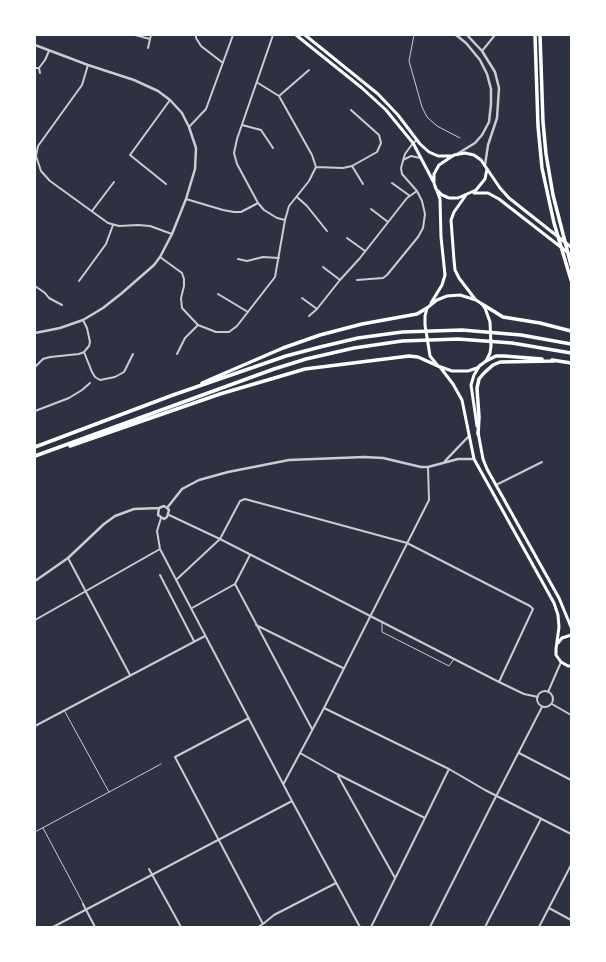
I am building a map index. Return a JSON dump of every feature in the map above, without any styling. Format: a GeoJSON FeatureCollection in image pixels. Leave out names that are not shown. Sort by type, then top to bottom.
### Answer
{"type":"FeatureCollection","features":[{"type":"Feature","properties":{"kind":"highway"},"geometry":{"type":"LineString","coordinates":[[535,35],[538,130],[542,168],[552,218],[571,280]]}},
{"type":"Feature","properties":{"kind":"highway"},"geometry":{"type":"LineString","coordinates":[[540,35],[543,122],[546,154],[553,194],[571,265]]}},
{"type":"Feature","properties":{"kind":"highway"},"geometry":{"type":"LineString","coordinates":[[482,304],[503,317],[540,323],[571,331]]}},
{"type":"Feature","properties":{"kind":"highway"},"geometry":{"type":"LineString","coordinates":[[173,395],[301,341],[362,324],[417,314],[429,306]]}},
{"type":"Feature","properties":{"kind":"highway"},"geometry":{"type":"LineString","coordinates":[[35,446],[173,395],[310,349],[358,338],[416,331],[480,331],[538,338],[571,344]]}},
{"type":"Feature","properties":{"kind":"highway"},"geometry":{"type":"LineString","coordinates":[[35,457],[237,382],[306,359],[369,345],[437,339],[481,340],[538,346],[571,353]]}},
{"type":"Feature","properties":{"kind":"highway"},"geometry":{"type":"LineString","coordinates":[[35,457],[220,394],[298,371],[338,364],[409,356],[418,357],[439,366]]}},
{"type":"Feature","properties":{"kind":"highway"},"geometry":{"type":"LineString","coordinates":[[486,361],[496,356],[504,356],[571,363]]}},
{"type":"Feature","properties":{"kind":"highway"},"geometry":{"type":"LineString","coordinates":[[478,434],[479,416],[477,388],[479,379],[484,373],[493,365],[500,362],[554,361]]}},
{"type":"Feature","properties":{"kind":"main road"},"geometry":{"type":"LineString","coordinates":[[296,35],[375,100],[396,121],[413,143],[434,183],[440,199],[440,233],[445,275],[442,285],[429,306],[425,321],[429,353],[432,359],[453,384],[462,400],[474,459],[554,603],[558,615],[559,627],[556,655],[561,662],[571,666]]}},
{"type":"Feature","properties":{"kind":"main road"},"geometry":{"type":"LineString","coordinates":[[305,35],[378,94],[398,115],[424,148],[432,154],[438,156],[454,156],[465,153],[474,154],[485,165],[500,188],[509,198],[571,248]]}},
{"type":"Feature","properties":{"kind":"main road"},"geometry":{"type":"LineString","coordinates":[[434,183],[434,174],[439,165],[454,156]]}},
{"type":"Feature","properties":{"kind":"main road"},"geometry":{"type":"LineString","coordinates":[[436,189],[442,195],[449,198],[458,198],[466,195],[476,190],[483,183],[487,169]]}},
{"type":"Feature","properties":{"kind":"main road"},"geometry":{"type":"LineString","coordinates":[[471,193],[491,194],[499,199],[571,256]]}},
{"type":"Feature","properties":{"kind":"main road"},"geometry":{"type":"LineString","coordinates":[[466,195],[454,212],[452,220],[454,260],[459,278],[476,300]]}},
{"type":"Feature","properties":{"kind":"main road"},"geometry":{"type":"LineString","coordinates":[[429,306],[440,298],[451,295],[465,296],[476,300],[482,304],[487,312],[491,330],[491,350],[486,361],[473,370],[448,371],[439,366]]}},
{"type":"Feature","properties":{"kind":"main road"},"geometry":{"type":"LineString","coordinates":[[480,365],[474,375],[471,385],[483,459],[487,469],[559,598],[571,627]]}},
{"type":"Feature","properties":{"kind":"main road"},"geometry":{"type":"LineString","coordinates":[[557,645],[562,638],[571,635]]}},
{"type":"Feature","properties":{"kind":"street"},"geometry":{"type":"LineString","coordinates":[[135,35],[150,39]]}},
{"type":"Feature","properties":{"kind":"street"},"geometry":{"type":"LineString","coordinates":[[148,48],[151,35]]}},
{"type":"Feature","properties":{"kind":"street"},"geometry":{"type":"LineString","coordinates":[[196,35],[196,38],[201,46],[223,63]]}},
{"type":"Feature","properties":{"kind":"street"},"geometry":{"type":"LineString","coordinates":[[189,127],[206,109],[233,35]]}},
{"type":"Feature","properties":{"kind":"street"},"geometry":{"type":"LineString","coordinates":[[273,35],[234,153],[237,164],[258,203],[264,210],[277,218],[285,220]]}},
{"type":"Feature","properties":{"kind":"street"},"geometry":{"type":"LineString","coordinates":[[454,156],[475,143],[482,135],[489,122],[491,104],[491,89],[487,74],[480,60],[466,43],[456,35]]}},
{"type":"Feature","properties":{"kind":"street"},"geometry":{"type":"LineString","coordinates":[[468,35],[482,51],[495,72],[499,88],[497,118],[488,145],[485,165]]}},
{"type":"Feature","properties":{"kind":"street"},"geometry":{"type":"LineString","coordinates":[[482,51],[495,35]]}},
{"type":"Feature","properties":{"kind":"street"},"geometry":{"type":"LineString","coordinates":[[35,45],[147,85],[158,91],[170,100],[182,113],[189,127],[196,148],[195,169],[186,199],[172,234],[154,265],[103,308],[83,320],[60,328],[35,333]]}},
{"type":"Feature","properties":{"kind":"street"},"geometry":{"type":"LineString","coordinates":[[40,73],[39,68],[49,51]]}},
{"type":"Feature","properties":{"kind":"street"},"geometry":{"type":"LineString","coordinates":[[88,65],[82,85],[40,142],[36,156],[39,167],[45,176],[108,223],[113,225],[144,225],[172,234]]}},
{"type":"Feature","properties":{"kind":"street"},"geometry":{"type":"LineString","coordinates":[[279,96],[309,70]]}},
{"type":"Feature","properties":{"kind":"street"},"geometry":{"type":"LineString","coordinates":[[160,257],[182,274],[184,286],[181,298],[182,308],[198,325],[216,332],[229,332],[237,326],[275,277],[285,220],[289,206],[297,197],[316,168],[312,155],[279,96],[258,83]]}},
{"type":"Feature","properties":{"kind":"street"},"geometry":{"type":"LineString","coordinates":[[166,184],[130,155],[170,100]]}},
{"type":"Feature","properties":{"kind":"street"},"geometry":{"type":"LineString","coordinates":[[316,168],[343,168],[352,166],[377,152],[381,143],[379,135],[351,110]]}},
{"type":"Feature","properties":{"kind":"street"},"geometry":{"type":"LineString","coordinates":[[242,125],[261,130],[273,148]]}},
{"type":"Feature","properties":{"kind":"street"},"geometry":{"type":"LineString","coordinates":[[357,280],[383,278],[388,275],[418,237],[423,228],[425,214],[422,201],[416,190],[402,174],[401,168],[402,161],[413,143],[418,140]]}},
{"type":"Feature","properties":{"kind":"street"},"geometry":{"type":"LineString","coordinates":[[402,161],[411,156],[420,158]]}},
{"type":"Feature","properties":{"kind":"street"},"geometry":{"type":"LineString","coordinates":[[352,166],[362,184]]}},
{"type":"Feature","properties":{"kind":"street"},"geometry":{"type":"LineString","coordinates":[[92,211],[114,182]]}},
{"type":"Feature","properties":{"kind":"street"},"geometry":{"type":"LineString","coordinates":[[392,183],[410,196]]}},
{"type":"Feature","properties":{"kind":"street"},"geometry":{"type":"LineString","coordinates":[[309,316],[317,309],[416,190]]}},
{"type":"Feature","properties":{"kind":"street"},"geometry":{"type":"LineString","coordinates":[[297,197],[307,206],[326,230]]}},
{"type":"Feature","properties":{"kind":"street"},"geometry":{"type":"LineString","coordinates":[[186,199],[234,212],[240,212],[258,203]]}},
{"type":"Feature","properties":{"kind":"street"},"geometry":{"type":"LineString","coordinates":[[371,209],[388,222]]}},
{"type":"Feature","properties":{"kind":"street"},"geometry":{"type":"LineString","coordinates":[[79,281],[106,244],[113,225]]}},
{"type":"Feature","properties":{"kind":"street"},"geometry":{"type":"LineString","coordinates":[[347,238],[365,251]]}},
{"type":"Feature","properties":{"kind":"street"},"geometry":{"type":"LineString","coordinates":[[238,259],[247,260],[263,257],[278,258]]}},
{"type":"Feature","properties":{"kind":"street"},"geometry":{"type":"LineString","coordinates":[[323,267],[340,280]]}},
{"type":"Feature","properties":{"kind":"street"},"geometry":{"type":"LineString","coordinates":[[35,286],[49,298],[62,305]]}},
{"type":"Feature","properties":{"kind":"street"},"geometry":{"type":"LineString","coordinates":[[218,294],[248,312]]}},
{"type":"Feature","properties":{"kind":"street"},"geometry":{"type":"LineString","coordinates":[[302,298],[317,309]]}},
{"type":"Feature","properties":{"kind":"street"},"geometry":{"type":"LineString","coordinates":[[35,367],[43,360],[50,357],[79,354],[84,352],[89,346],[90,342],[87,328],[83,320]]}},
{"type":"Feature","properties":{"kind":"street"},"geometry":{"type":"LineString","coordinates":[[177,354],[185,338],[198,325]]}},
{"type":"Feature","properties":{"kind":"street"},"geometry":{"type":"LineString","coordinates":[[84,352],[92,372],[95,377],[100,380],[115,377],[124,372],[133,354]]}},
{"type":"Feature","properties":{"kind":"street"},"geometry":{"type":"LineString","coordinates":[[35,411],[68,398],[82,390],[90,383]]}},
{"type":"Feature","properties":{"kind":"street"},"geometry":{"type":"LineString","coordinates":[[445,462],[469,436]]}},
{"type":"Feature","properties":{"kind":"street"},"geometry":{"type":"LineString","coordinates":[[167,508],[182,489],[199,480],[228,472],[289,460],[364,457],[383,458],[414,466],[428,467],[458,459],[474,459]]}},
{"type":"Feature","properties":{"kind":"street"},"geometry":{"type":"LineString","coordinates":[[496,485],[542,462]]}},
{"type":"Feature","properties":{"kind":"street"},"geometry":{"type":"LineString","coordinates":[[284,783],[324,708],[428,500],[428,467]]}},
{"type":"Feature","properties":{"kind":"street"},"geometry":{"type":"LineString","coordinates":[[176,580],[220,539],[240,501],[245,499],[407,543],[530,606],[533,609],[499,682]]}},
{"type":"Feature","properties":{"kind":"street"},"geometry":{"type":"LineString","coordinates":[[35,582],[68,558],[104,524],[115,516],[134,509],[159,508],[164,506],[167,508]]}},
{"type":"Feature","properties":{"kind":"street"},"geometry":{"type":"LineString","coordinates":[[159,508],[158,515],[161,518],[157,531],[160,549],[360,927]]}},
{"type":"Feature","properties":{"kind":"street"},"geometry":{"type":"LineString","coordinates":[[167,508],[169,510],[169,515]]}},
{"type":"Feature","properties":{"kind":"street"},"geometry":{"type":"LineString","coordinates":[[161,518],[164,519],[169,515]]}},
{"type":"Feature","properties":{"kind":"street"},"geometry":{"type":"LineString","coordinates":[[169,515],[220,539],[499,682],[524,694],[538,698]]}},
{"type":"Feature","properties":{"kind":"street"},"geometry":{"type":"LineString","coordinates":[[35,620],[160,549]]}},
{"type":"Feature","properties":{"kind":"street"},"geometry":{"type":"LineString","coordinates":[[191,609],[235,584],[250,555]]}},
{"type":"Feature","properties":{"kind":"street"},"geometry":{"type":"LineString","coordinates":[[68,558],[87,591],[130,675]]}},
{"type":"Feature","properties":{"kind":"street"},"geometry":{"type":"LineString","coordinates":[[160,574],[194,641]]}},
{"type":"Feature","properties":{"kind":"street"},"geometry":{"type":"LineString","coordinates":[[235,584],[312,729]]}},
{"type":"Feature","properties":{"kind":"street"},"geometry":{"type":"LineString","coordinates":[[256,625],[343,668]]}},
{"type":"Feature","properties":{"kind":"street"},"geometry":{"type":"LineString","coordinates":[[35,726],[205,636]]}},
{"type":"Feature","properties":{"kind":"street"},"geometry":{"type":"LineString","coordinates":[[548,692],[561,662]]}},
{"type":"Feature","properties":{"kind":"street"},"geometry":{"type":"LineString","coordinates":[[542,707],[538,702],[538,698],[542,692],[548,692],[553,696],[552,704]]}},
{"type":"Feature","properties":{"kind":"street"},"geometry":{"type":"LineString","coordinates":[[542,707],[548,707],[552,704]]}},
{"type":"Feature","properties":{"kind":"street"},"geometry":{"type":"LineString","coordinates":[[552,704],[571,715]]}},
{"type":"Feature","properties":{"kind":"street"},"geometry":{"type":"LineString","coordinates":[[430,927],[542,707]]}},
{"type":"Feature","properties":{"kind":"street"},"geometry":{"type":"LineString","coordinates":[[324,708],[448,769],[496,796],[571,834]]}},
{"type":"Feature","properties":{"kind":"street"},"geometry":{"type":"LineString","coordinates":[[249,718],[174,757],[263,924]]}},
{"type":"Feature","properties":{"kind":"street"},"geometry":{"type":"LineString","coordinates":[[300,753],[425,818]]}},
{"type":"Feature","properties":{"kind":"street"},"geometry":{"type":"LineString","coordinates":[[519,753],[571,780]]}},
{"type":"Feature","properties":{"kind":"street"},"geometry":{"type":"LineString","coordinates":[[371,927],[448,769]]}},
{"type":"Feature","properties":{"kind":"street"},"geometry":{"type":"LineString","coordinates":[[338,774],[395,878]]}},
{"type":"Feature","properties":{"kind":"street"},"geometry":{"type":"LineString","coordinates":[[53,927],[292,801]]}},
{"type":"Feature","properties":{"kind":"street"},"geometry":{"type":"LineString","coordinates":[[485,927],[541,819]]}},
{"type":"Feature","properties":{"kind":"street"},"geometry":{"type":"LineString","coordinates":[[539,927],[571,864]]}},
{"type":"Feature","properties":{"kind":"street"},"geometry":{"type":"LineString","coordinates":[[149,869],[181,927]]}},
{"type":"Feature","properties":{"kind":"street"},"geometry":{"type":"LineString","coordinates":[[258,927],[274,915],[336,883]]}},
{"type":"Feature","properties":{"kind":"street"},"geometry":{"type":"LineString","coordinates":[[83,904],[95,927]]}},
{"type":"Feature","properties":{"kind":"street"},"geometry":{"type":"LineString","coordinates":[[549,908],[571,920]]}},
{"type":"Feature","properties":{"kind":"lane"},"geometry":{"type":"LineString","coordinates":[[414,35],[409,61],[422,108],[427,117],[437,126],[460,138]]}},
{"type":"Feature","properties":{"kind":"lane"},"geometry":{"type":"LineString","coordinates":[[382,622],[382,632],[449,666],[454,659]]}},
{"type":"Feature","properties":{"kind":"lane"},"geometry":{"type":"LineString","coordinates":[[64,710],[109,792]]}},
{"type":"Feature","properties":{"kind":"lane"},"geometry":{"type":"LineString","coordinates":[[35,832],[161,764]]}},
{"type":"Feature","properties":{"kind":"lane"},"geometry":{"type":"LineString","coordinates":[[43,828],[83,904]]}}]}
